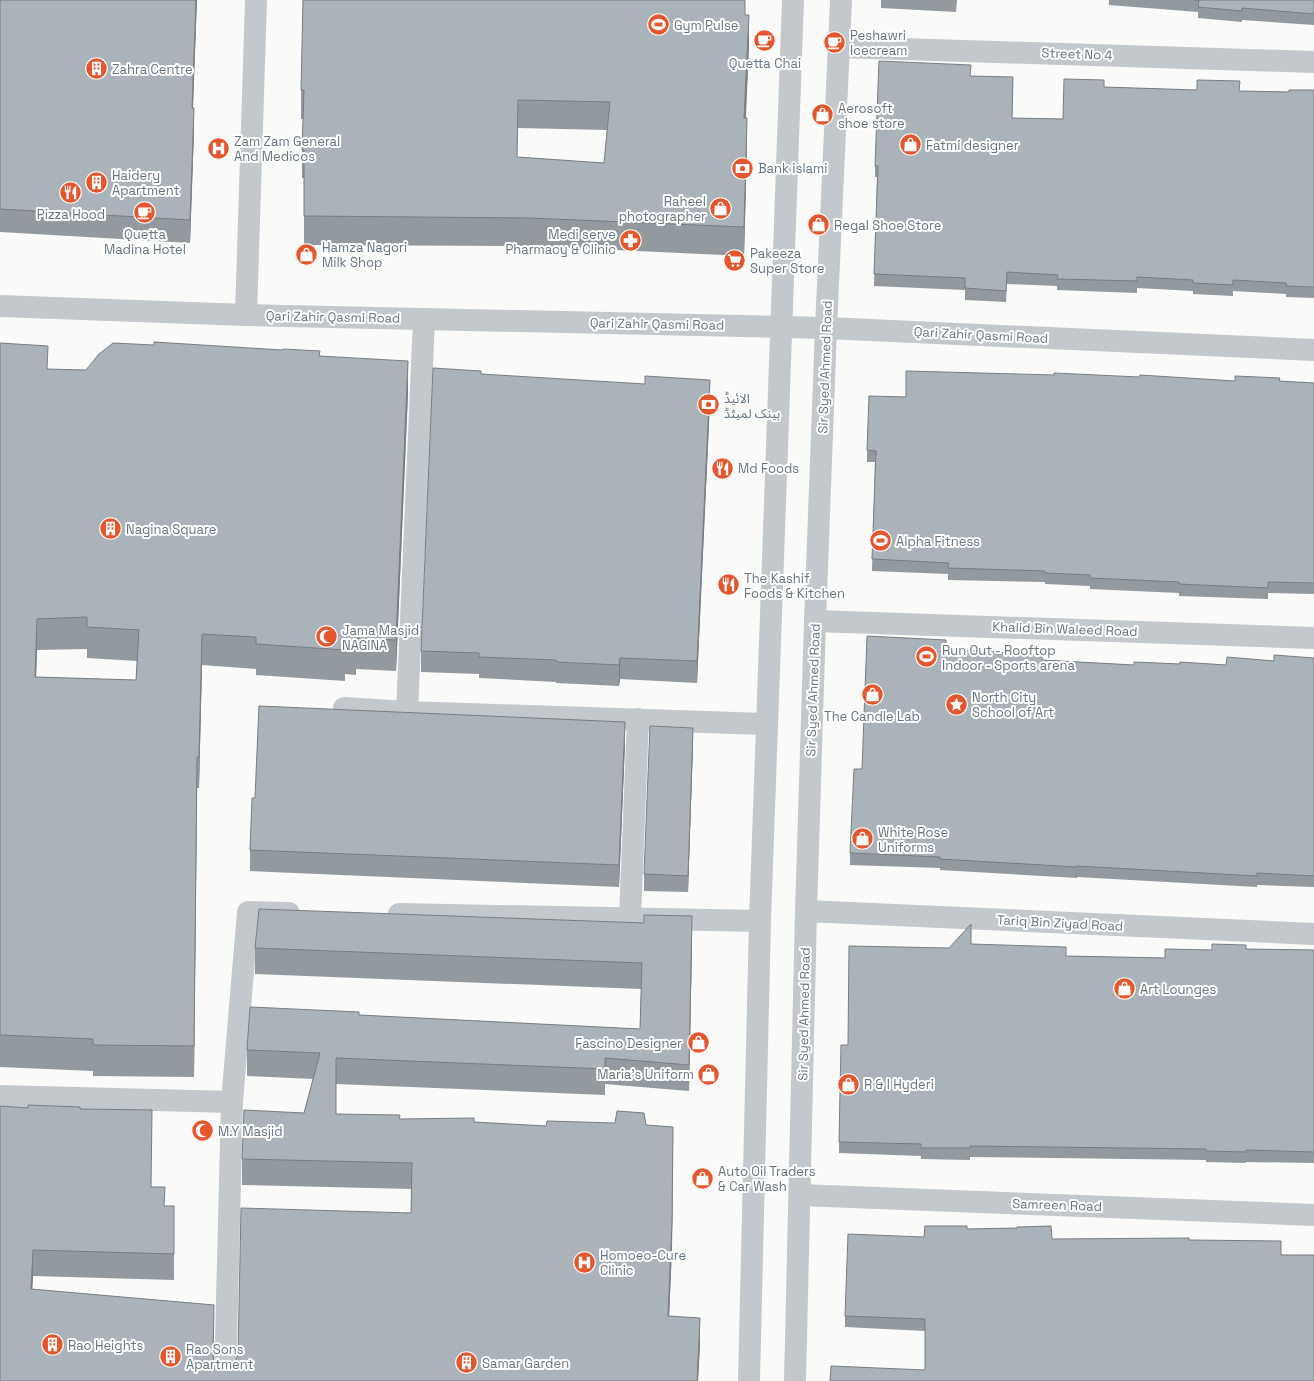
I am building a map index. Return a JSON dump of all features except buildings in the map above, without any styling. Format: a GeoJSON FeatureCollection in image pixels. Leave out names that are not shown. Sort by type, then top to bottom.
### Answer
{"type":"FeatureCollection","features":[{"type":"Feature","properties":{"kind":"street"},"geometry":{"type":"LineString","coordinates":[[246,315],[256,0]]}},
{"type":"Feature","properties":{"kind":"street"},"geometry":{"type":"LineString","coordinates":[[749,1381],[766,724],[793,0]]}},
{"type":"Feature","properties":{"kind":"street","name":"Sir Syed Ahmed Road"},"geometry":{"type":"LineString","coordinates":[[795,1381],[806,911],[815,621],[826,328],[841,0]]}},
{"type":"Feature","properties":{"kind":"street","name":"Street No 4"},"geometry":{"type":"LineString","coordinates":[[839,47],[1314,62]]}},
{"type":"Feature","properties":{"kind":"street","name":"Qari Zahir Qasmi Road"},"geometry":{"type":"LineString","coordinates":[[0,306],[246,315],[826,328],[1314,350]]}},
{"type":"Feature","properties":{"kind":"street"},"geometry":{"type":"LineString","coordinates":[[407,712],[424,319]]}},
{"type":"Feature","properties":{"kind":"street","name":"Khalid Bin Waleed Road"},"geometry":{"type":"LineString","coordinates":[[815,621],[1314,638]]}},
{"type":"Feature","properties":{"kind":"street"},"geometry":{"type":"LineString","coordinates":[[344,708],[407,712],[766,724]]}},
{"type":"Feature","properties":{"kind":"street"},"geometry":{"type":"LineString","coordinates":[[630,918],[638,720]]}},
{"type":"Feature","properties":{"kind":"street","name":"Tariq Bin Ziyad Road"},"geometry":{"type":"LineString","coordinates":[[806,911],[1314,934]]}},
{"type":"Feature","properties":{"kind":"street"},"geometry":{"type":"LineString","coordinates":[[225,1381],[232,1102],[248,912],[311,913]]}},
{"type":"Feature","properties":{"kind":"street"},"geometry":{"type":"LineString","coordinates":[[383,914],[760,921]]}},
{"type":"Feature","properties":{"kind":"street"},"geometry":{"type":"LineString","coordinates":[[0,1096],[232,1102]]}},
{"type":"Feature","properties":{"kind":"street","name":"Samreen Road"},"geometry":{"type":"LineString","coordinates":[[800,1195],[1314,1215]]}},
{"type":"Feature","properties":{"kind":"place","name":"Gym Pulse"},"geometry":{"type":"Point","coordinates":[659,25]}},
{"type":"Feature","properties":{"kind":"place","name":"Quetta Chai"},"geometry":{"type":"Point","coordinates":[765,41]}},
{"type":"Feature","properties":{"kind":"place","name":"Peshawri Icecream"},"geometry":{"type":"Point","coordinates":[835,42]}},
{"type":"Feature","properties":{"kind":"place","name":"Zahra Centre"},"geometry":{"type":"Point","coordinates":[97,69]}},
{"type":"Feature","properties":{"kind":"place","name":"Aerosoft shoe store"},"geometry":{"type":"Point","coordinates":[823,115]}},
{"type":"Feature","properties":{"kind":"place","name":"Fatmi designer"},"geometry":{"type":"Point","coordinates":[911,145]}},
{"type":"Feature","properties":{"kind":"place","name":"Zam Zam General And Medicos"},"geometry":{"type":"Point","coordinates":[219,148]}},
{"type":"Feature","properties":{"kind":"place","name":"Bank islami"},"geometry":{"type":"Point","coordinates":[743,168]}},
{"type":"Feature","properties":{"kind":"place","name":"Haidery Apartment"},"geometry":{"type":"Point","coordinates":[96,182]}},
{"type":"Feature","properties":{"kind":"place","name":"Pizza Hood"},"geometry":{"type":"Point","coordinates":[71,192]}},
{"type":"Feature","properties":{"kind":"place","name":"Raheel photographer"},"geometry":{"type":"Point","coordinates":[721,208]}},
{"type":"Feature","properties":{"kind":"place","name":"Quetta Madina Hotel"},"geometry":{"type":"Point","coordinates":[145,212]}},
{"type":"Feature","properties":{"kind":"place","name":"Regal Shoe Store"},"geometry":{"type":"Point","coordinates":[818,225]}},
{"type":"Feature","properties":{"kind":"place","name":"Medi serve Pharmacy & Clinic"},"geometry":{"type":"Point","coordinates":[631,241]}},
{"type":"Feature","properties":{"kind":"place","name":"Hamza Nagori Milk Shop"},"geometry":{"type":"Point","coordinates":[306,254]}},
{"type":"Feature","properties":{"kind":"place","name":"Pakeeza Super Store"},"geometry":{"type":"Point","coordinates":[735,260]}},
{"type":"Feature","properties":{"kind":"place","name":"الائیڈ بینک لمیٹڈ"},"geometry":{"type":"Point","coordinates":[708,405]}},
{"type":"Feature","properties":{"kind":"place","name":"Md Foods"},"geometry":{"type":"Point","coordinates":[723,468]}},
{"type":"Feature","properties":{"kind":"place","name":"Nagina Square"},"geometry":{"type":"Point","coordinates":[111,529]}},
{"type":"Feature","properties":{"kind":"place","name":"Alpha Fitness"},"geometry":{"type":"Point","coordinates":[881,541]}},
{"type":"Feature","properties":{"kind":"place","name":"The Kashif Foods & Kitchen"},"geometry":{"type":"Point","coordinates":[729,585]}},
{"type":"Feature","properties":{"kind":"place","name":"Jama Masjid NAGINA"},"geometry":{"type":"Point","coordinates":[326,637]}},
{"type":"Feature","properties":{"kind":"place","name":"Run Out - Rooftop Indoor - Sports arena"},"geometry":{"type":"Point","coordinates":[926,657]}},
{"type":"Feature","properties":{"kind":"place","name":"The Candle Lab"},"geometry":{"type":"Point","coordinates":[872,694]}},
{"type":"Feature","properties":{"kind":"place","name":"North City School of Art"},"geometry":{"type":"Point","coordinates":[957,704]}},
{"type":"Feature","properties":{"kind":"place","name":"White Rose Uniforms"},"geometry":{"type":"Point","coordinates":[862,839]}},
{"type":"Feature","properties":{"kind":"place","name":"Art Lounges"},"geometry":{"type":"Point","coordinates":[1125,989]}},
{"type":"Feature","properties":{"kind":"place","name":"Fascino Designer"},"geometry":{"type":"Point","coordinates":[698,1043]}},
{"type":"Feature","properties":{"kind":"place","name":"Maria's Uniform"},"geometry":{"type":"Point","coordinates":[709,1074]}},
{"type":"Feature","properties":{"kind":"place","name":"R & I Hyderi"},"geometry":{"type":"Point","coordinates":[849,1084]}},
{"type":"Feature","properties":{"kind":"place","name":"M.Y Masjid"},"geometry":{"type":"Point","coordinates":[203,1131]}},
{"type":"Feature","properties":{"kind":"place","name":"Auto Oil Traders & Car Wash"},"geometry":{"type":"Point","coordinates":[703,1178]}},
{"type":"Feature","properties":{"kind":"place","name":"Homoeo-Cure Clinic"},"geometry":{"type":"Point","coordinates":[584,1262]}},
{"type":"Feature","properties":{"kind":"place","name":"Rao Heights"},"geometry":{"type":"Point","coordinates":[52,1345]}},
{"type":"Feature","properties":{"kind":"place","name":"Rao Sons Apartment"},"geometry":{"type":"Point","coordinates":[170,1356]}},
{"type":"Feature","properties":{"kind":"place","name":"Samar Garden"},"geometry":{"type":"Point","coordinates":[467,1363]}}]}
